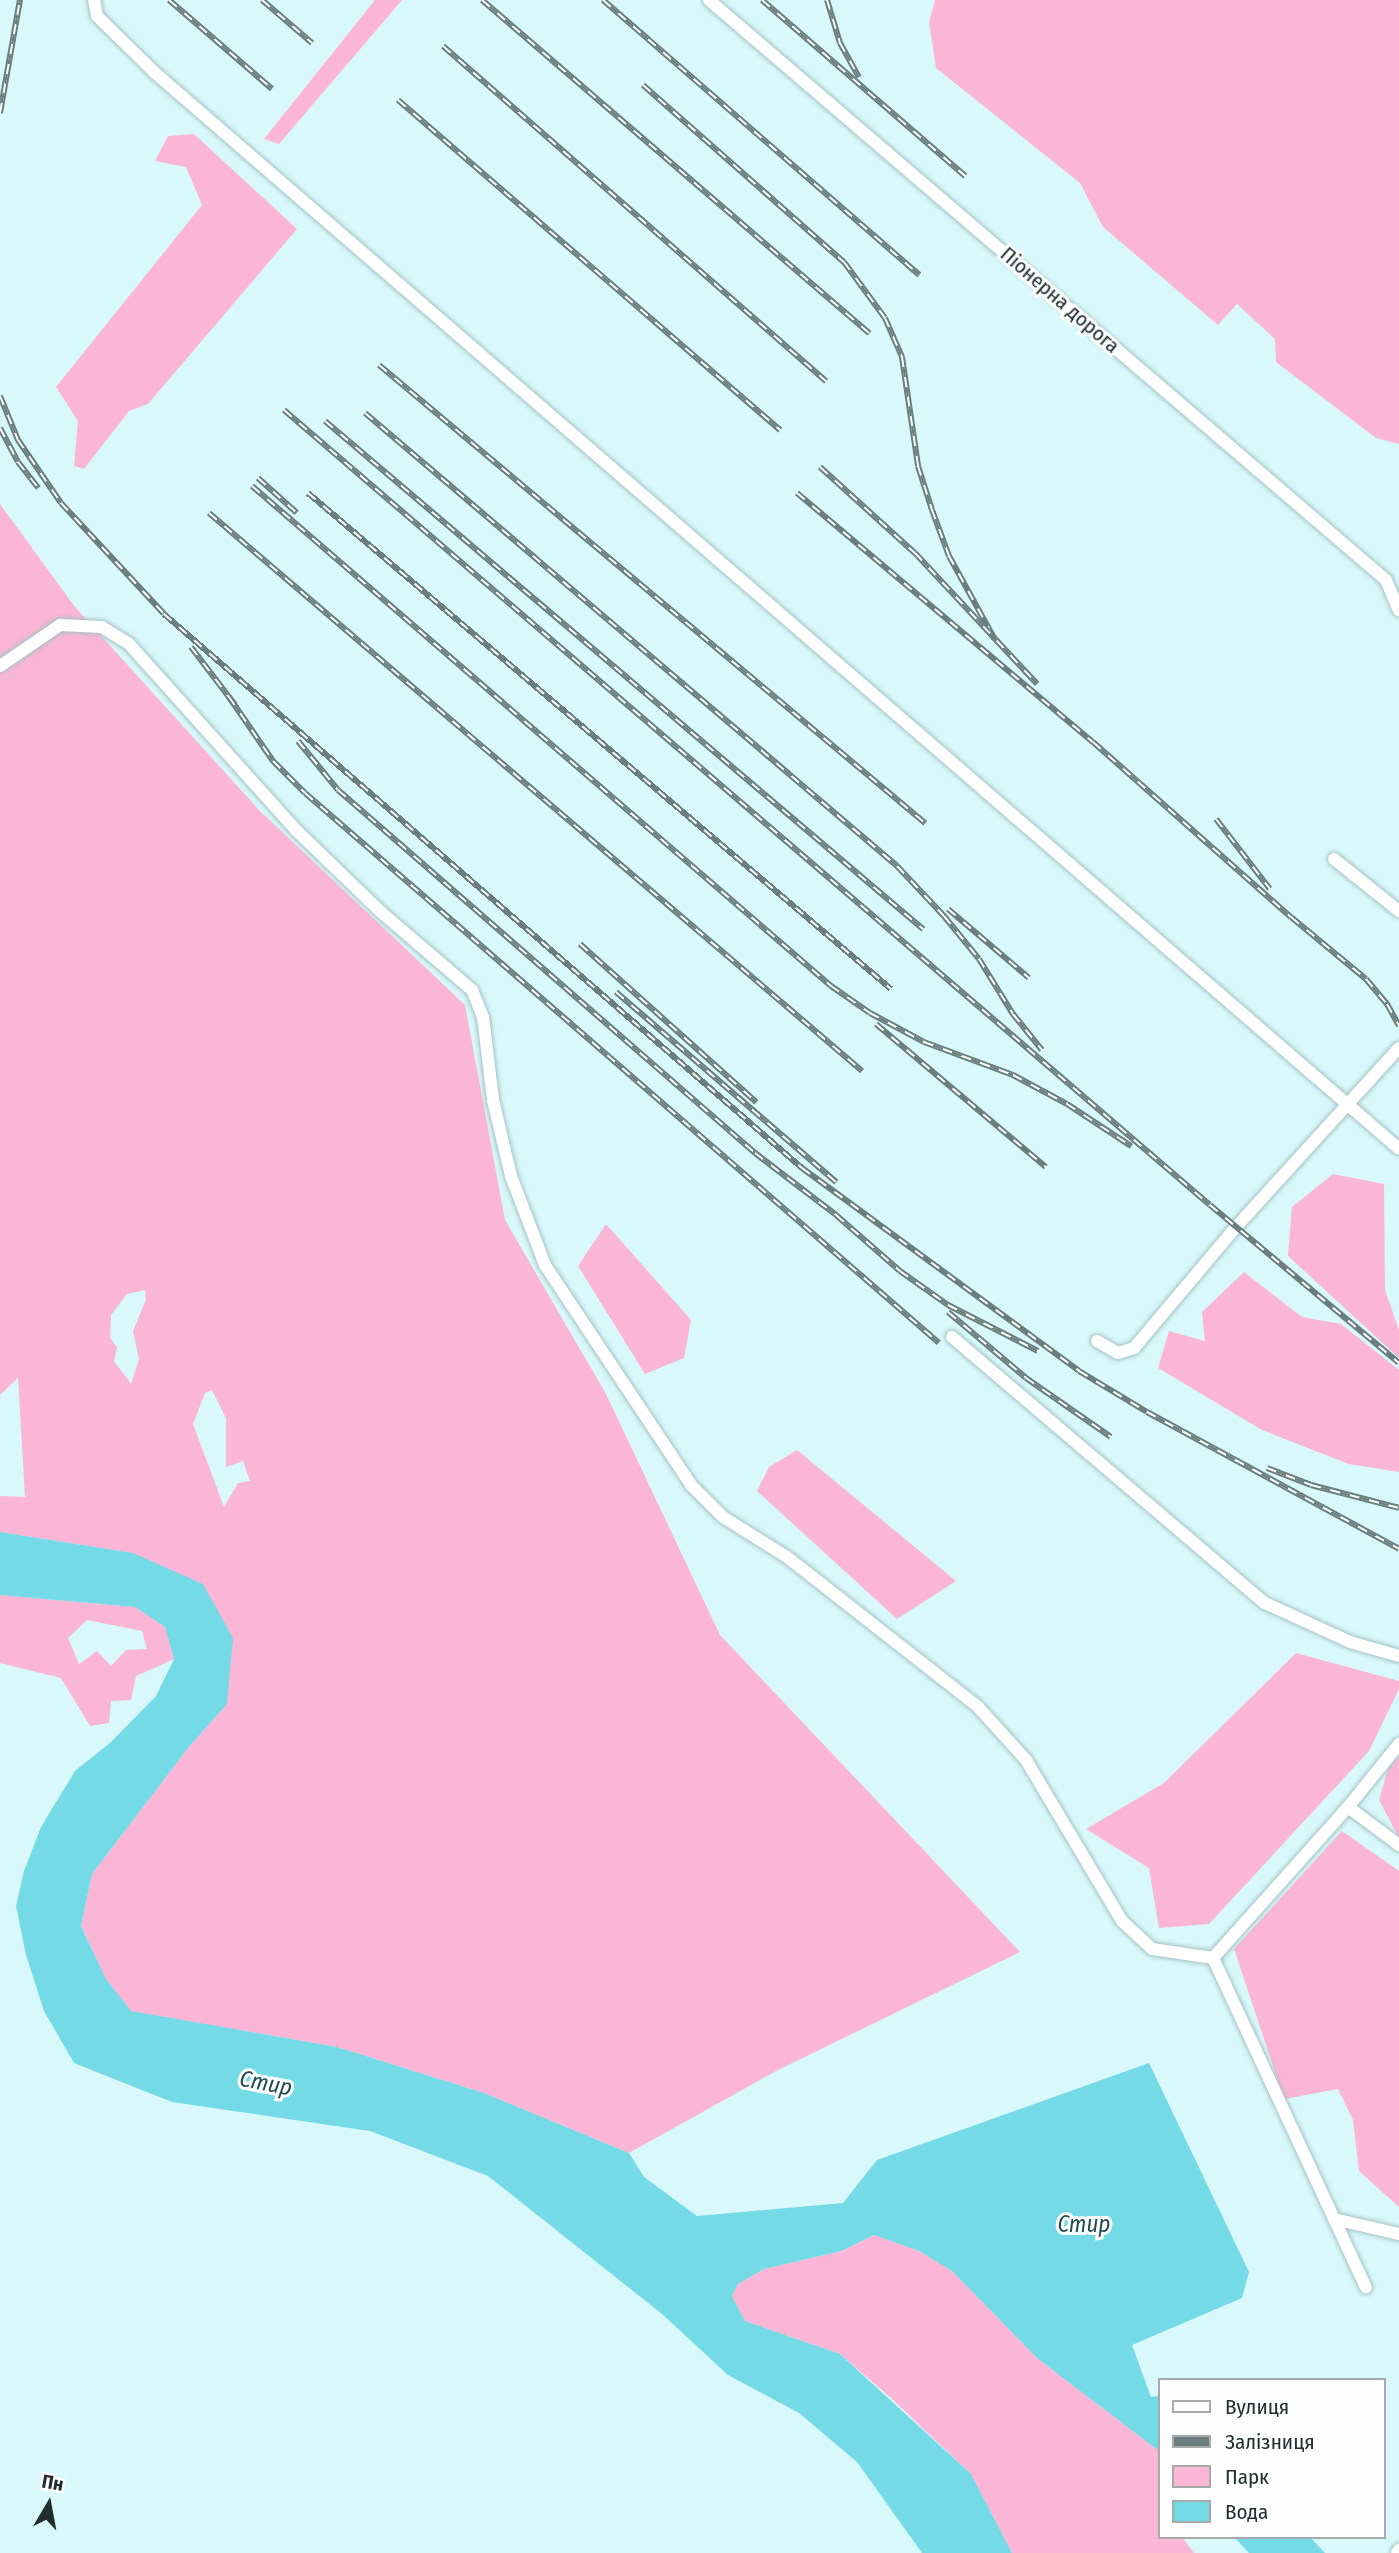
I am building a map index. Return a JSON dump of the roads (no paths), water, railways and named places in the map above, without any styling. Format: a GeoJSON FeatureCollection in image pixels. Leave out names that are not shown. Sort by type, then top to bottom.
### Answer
{"type":"FeatureCollection","features":[{"type":"Feature","properties":{"kind":"street"},"geometry":{"type":"LineString","coordinates":[[94,0],[96,16],[154,72],[1399,1149]]}},
{"type":"Feature","properties":{"kind":"street","name":"Піонерна дорога"},"geometry":{"type":"LineString","coordinates":[[709,0],[1386,580],[1399,610]]}},
{"type":"Feature","properties":{"kind":"street"},"geometry":{"type":"LineString","coordinates":[[0,666],[60,625],[102,627],[129,644],[297,831],[381,912],[472,990],[483,1017],[493,1100],[510,1176],[545,1265],[691,1485],[723,1517],[787,1557],[978,1707],[1026,1760],[1122,1921],[1152,1949],[1213,1958]]}},
{"type":"Feature","properties":{"kind":"street"},"geometry":{"type":"LineString","coordinates":[[1335,859],[1399,911]]}},
{"type":"Feature","properties":{"kind":"street"},"geometry":{"type":"LineString","coordinates":[[1097,1341],[1118,1353],[1134,1348],[1236,1227],[1399,1048]]}},
{"type":"Feature","properties":{"kind":"street"},"geometry":{"type":"LineString","coordinates":[[952,1336],[1265,1603],[1350,1642],[1399,1656]]}},
{"type":"Feature","properties":{"kind":"street"},"geometry":{"type":"LineString","coordinates":[[1213,1958],[1348,1807],[1399,1744]]}},
{"type":"Feature","properties":{"kind":"street"},"geometry":{"type":"LineString","coordinates":[[1348,1807],[1399,1845]]}},
{"type":"Feature","properties":{"kind":"street"},"geometry":{"type":"LineString","coordinates":[[1213,1958],[1366,2287]]}},
{"type":"Feature","properties":{"kind":"street"},"geometry":{"type":"LineString","coordinates":[[1334,2219],[1399,2234]]}},
{"type":"Feature","properties":{"kind":"water","name":"Стир"},"geometry":{"type":"Polygon","coordinates":[[[0,1532],[133,1553],[203,1584],[233,1638],[227,1704],[188,1748],[92,1874],[81,1926],[106,1979],[131,2011],[337,2047],[484,2093],[629,2153],[644,2177],[697,2216],[843,2203],[877,2160],[1149,2063],[1249,2272],[1242,2298],[1132,2345],[1151,2397],[1158,2396],[1158,2450],[1038,2359],[952,2271],[919,2251],[874,2235],[842,2251],[764,2269],[738,2284],[732,2296],[745,2321],[840,2354],[971,2474],[1012,2553],[922,2553],[857,2462],[799,2413],[728,2375],[662,2314],[488,2176],[370,2131],[172,2102],[74,2063],[44,2011],[26,1955],[16,1906],[24,1871],[41,1827],[75,1771],[111,1742],[156,1696],[174,1659],[165,1627],[135,1607],[0,1595],[0,1532]]]}},
{"type":"Feature","properties":{"kind":"water"},"geometry":{"type":"Polygon","coordinates":[[[1236,2539],[1312,2539],[1325,2553],[1249,2553],[1236,2539]]]}},
{"type":"Feature","properties":{"kind":"railway"},"geometry":{"type":"LineString","coordinates":[[0,113],[20,0]]}},
{"type":"Feature","properties":{"kind":"railway"},"geometry":{"type":"LineString","coordinates":[[169,0],[272,89]]}},
{"type":"Feature","properties":{"kind":"railway"},"geometry":{"type":"LineString","coordinates":[[262,0],[312,43]]}},
{"type":"Feature","properties":{"kind":"railway"},"geometry":{"type":"LineString","coordinates":[[482,0],[869,333]]}},
{"type":"Feature","properties":{"kind":"railway"},"geometry":{"type":"LineString","coordinates":[[603,0],[919,275]]}},
{"type":"Feature","properties":{"kind":"railway"},"geometry":{"type":"LineString","coordinates":[[762,0],[965,176]]}},
{"type":"Feature","properties":{"kind":"railway"},"geometry":{"type":"LineString","coordinates":[[827,0],[840,43],[859,77]]}},
{"type":"Feature","properties":{"kind":"railway"},"geometry":{"type":"LineString","coordinates":[[443,46],[826,381]]}},
{"type":"Feature","properties":{"kind":"railway"},"geometry":{"type":"LineString","coordinates":[[643,85],[844,262],[885,318],[902,357],[918,466],[932,510],[949,556],[994,638]]}},
{"type":"Feature","properties":{"kind":"railway"},"geometry":{"type":"LineString","coordinates":[[398,100],[780,430]]}},
{"type":"Feature","properties":{"kind":"railway"},"geometry":{"type":"LineString","coordinates":[[379,365],[925,823]]}},
{"type":"Feature","properties":{"kind":"railway"},"geometry":{"type":"LineString","coordinates":[[0,396],[18,440],[61,503],[164,614],[802,1168],[1079,1371],[1147,1412],[1399,1549]]}},
{"type":"Feature","properties":{"kind":"railway"},"geometry":{"type":"LineString","coordinates":[[284,410],[1210,1205],[1399,1363]]}},
{"type":"Feature","properties":{"kind":"railway"},"geometry":{"type":"LineString","coordinates":[[365,413],[897,866],[944,916],[979,959],[1013,1014],[1042,1050]]}},
{"type":"Feature","properties":{"kind":"railway"},"geometry":{"type":"LineString","coordinates":[[325,421],[923,929]]}},
{"type":"Feature","properties":{"kind":"railway"},"geometry":{"type":"LineString","coordinates":[[0,428],[18,462],[38,488]]}},
{"type":"Feature","properties":{"kind":"railway"},"geometry":{"type":"LineString","coordinates":[[820,467],[915,553],[1037,684]]}},
{"type":"Feature","properties":{"kind":"railway"},"geometry":{"type":"LineString","coordinates":[[258,478],[297,513]]}},
{"type":"Feature","properties":{"kind":"railway"},"geometry":{"type":"LineString","coordinates":[[252,486],[831,986],[870,1013],[924,1042],[1013,1075],[1067,1104],[1131,1146]]}},
{"type":"Feature","properties":{"kind":"railway"},"geometry":{"type":"LineString","coordinates":[[308,493],[891,989]]}},
{"type":"Feature","properties":{"kind":"railway"},"geometry":{"type":"LineString","coordinates":[[797,493],[1093,742],[1291,917],[1366,979],[1387,1004],[1399,1026]]}},
{"type":"Feature","properties":{"kind":"railway"},"geometry":{"type":"LineString","coordinates":[[209,513],[862,1071]]}},
{"type":"Feature","properties":{"kind":"railway"},"geometry":{"type":"LineString","coordinates":[[191,647],[235,705]]}},
{"type":"Feature","properties":{"kind":"railway"},"geometry":{"type":"LineString","coordinates":[[229,697],[273,761],[305,793],[939,1343]]}},
{"type":"Feature","properties":{"kind":"railway"},"geometry":{"type":"LineString","coordinates":[[298,741],[338,790],[755,1153],[836,1215],[900,1271],[948,1305],[1038,1351]]}},
{"type":"Feature","properties":{"kind":"railway"},"geometry":{"type":"LineString","coordinates":[[1216,819],[1270,889]]}},
{"type":"Feature","properties":{"kind":"railway"},"geometry":{"type":"LineString","coordinates":[[948,909],[1029,978]]}},
{"type":"Feature","properties":{"kind":"railway"},"geometry":{"type":"LineString","coordinates":[[580,944],[756,1102]]}},
{"type":"Feature","properties":{"kind":"railway"},"geometry":{"type":"LineString","coordinates":[[616,992],[836,1182]]}},
{"type":"Feature","properties":{"kind":"railway"},"geometry":{"type":"LineString","coordinates":[[876,1024],[1046,1167]]}},
{"type":"Feature","properties":{"kind":"railway"},"geometry":{"type":"LineString","coordinates":[[948,1312],[1026,1378],[1111,1437]]}},
{"type":"Feature","properties":{"kind":"railway"},"geometry":{"type":"LineString","coordinates":[[1267,1468],[1311,1485],[1399,1508]]}}]}
